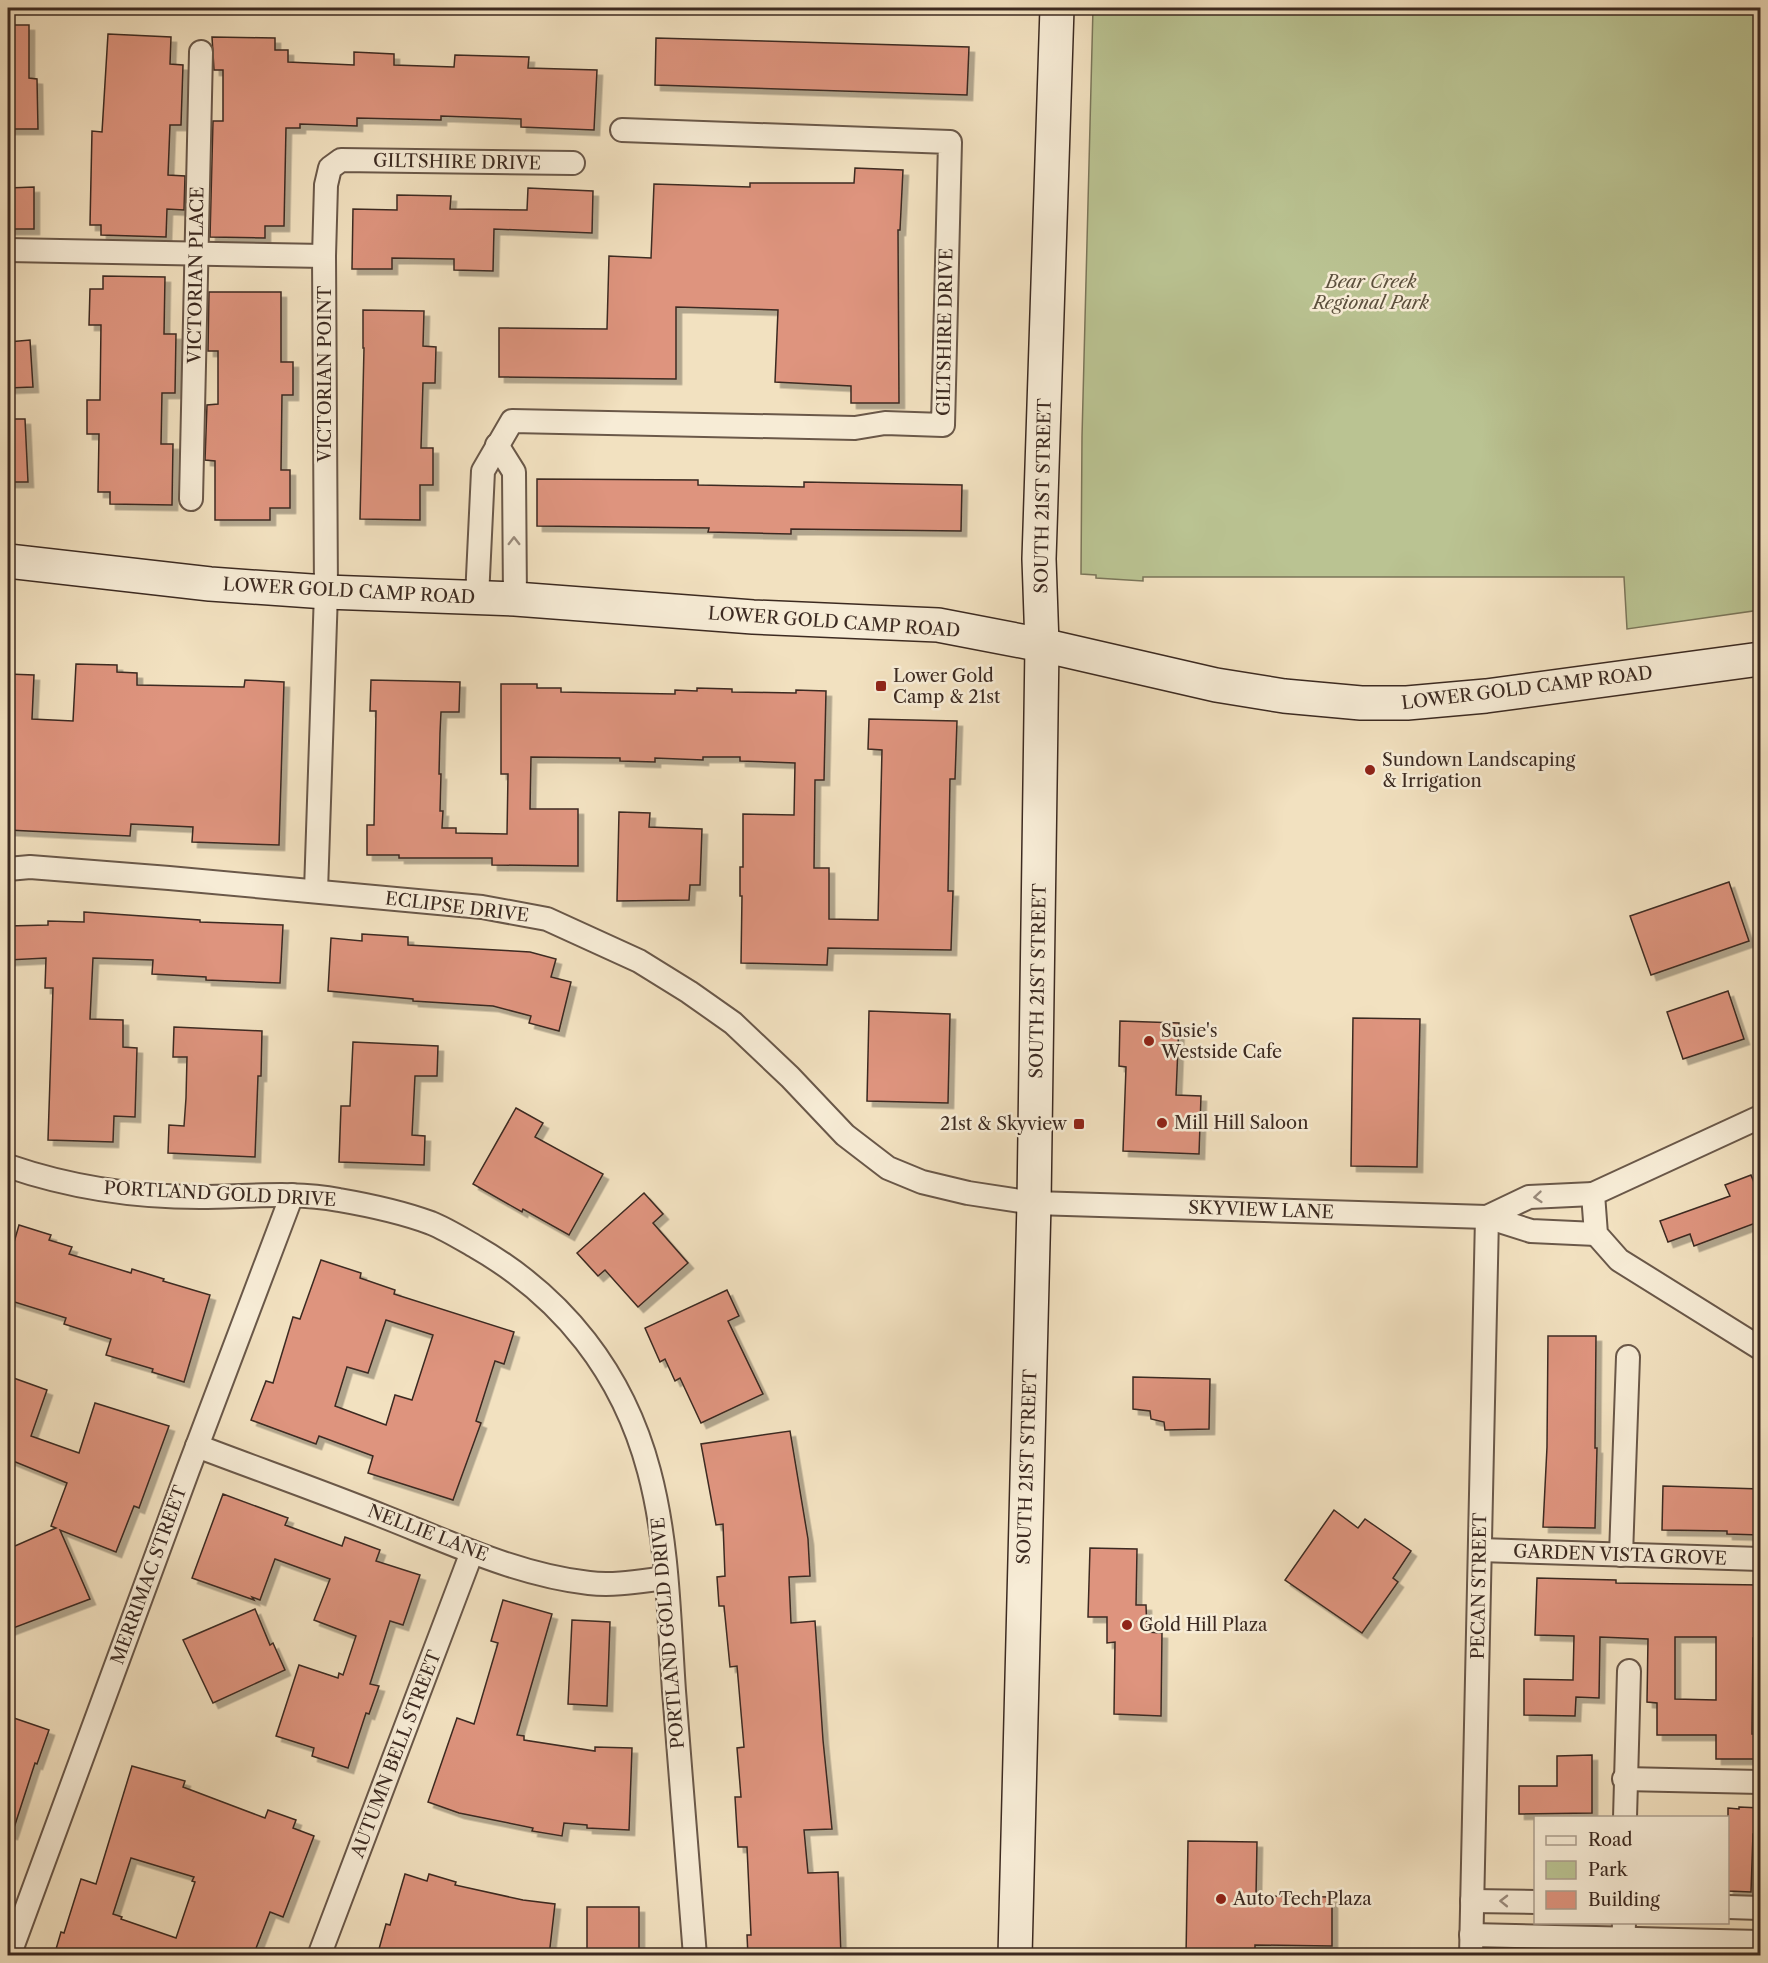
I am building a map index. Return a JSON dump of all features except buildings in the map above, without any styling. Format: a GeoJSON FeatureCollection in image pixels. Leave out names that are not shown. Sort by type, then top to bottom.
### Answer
{"type":"FeatureCollection","features":[{"type":"Feature","properties":{"kind":"main road","name":"SOUTH 21ST STREET"},"geometry":{"type":"LineString","coordinates":[[1015,1956],[1034,1203],[1042,645],[1039,558],[1057,8]]}},
{"type":"Feature","properties":{"kind":"main road","name":"LOWER GOLD CAMP ROAD"},"geometry":{"type":"LineString","coordinates":[[8,561],[210,585],[515,599],[753,617],[938,625],[1042,645],[1216,685],[1284,696],[1361,703],[1407,703],[1486,696],[1761,659]]}},
{"type":"Feature","properties":{"kind":"street","name":"VICTORIAN PLACE"},"geometry":{"type":"LineString","coordinates":[[191,499],[201,52]]}},
{"type":"Feature","properties":{"kind":"street","name":"GILTSHIRE DRIVE"},"geometry":{"type":"LineString","coordinates":[[477,598],[483,471],[512,420],[855,428],[885,423],[943,425],[950,142],[622,130]]}},
{"type":"Feature","properties":{"kind":"street","name":"GILTSHIRE DRIVE"},"geometry":{"type":"LineString","coordinates":[[340,160],[573,163]]}},
{"type":"Feature","properties":{"kind":"street","name":"VICTORIAN POINT"},"geometry":{"type":"LineString","coordinates":[[316,891],[326,592],[324,256],[326,185],[330,168],[340,160]]}},
{"type":"Feature","properties":{"kind":"street"},"geometry":{"type":"LineString","coordinates":[[8,250],[324,256]]}},
{"type":"Feature","properties":{"kind":"street"},"geometry":{"type":"LineString","coordinates":[[497,445],[514,472],[515,599]]}},
{"type":"Feature","properties":{"kind":"street","name":"ECLIPSE DRIVE"},"geometry":{"type":"LineString","coordinates":[[8,869],[30,867],[316,891],[482,908],[547,919],[639,961],[733,1023],[790,1077],[845,1135],[888,1168],[922,1182],[968,1193],[1034,1203]]}},
{"type":"Feature","properties":{"kind":"street","name":"SKYVIEW LANE"},"geometry":{"type":"LineString","coordinates":[[1487,1217],[1529,1197],[1593,1194],[1761,1118]]}},
{"type":"Feature","properties":{"kind":"street","name":"PORTLAND GOLD DRIVE"},"geometry":{"type":"LineString","coordinates":[[8,1166],[44,1178],[100,1189],[144,1194],[198,1197],[292,1195],[334,1198],[431,1223],[499,1260],[534,1286],[568,1317],[596,1354],[635,1428],[649,1470],[656,1503],[666,1578],[695,1956]]}},
{"type":"Feature","properties":{"kind":"street"},"geometry":{"type":"LineString","coordinates":[[1593,1194],[1596,1234],[1619,1260],[1761,1348]]}},
{"type":"Feature","properties":{"kind":"street","name":"MERRIMAC STREET"},"geometry":{"type":"LineString","coordinates":[[9,1956],[292,1195]]}},
{"type":"Feature","properties":{"kind":"street","name":"SKYVIEW LANE"},"geometry":{"type":"LineString","coordinates":[[1034,1203],[1487,1217],[1532,1231],[1596,1234]]}},
{"type":"Feature","properties":{"kind":"street","name":"PECAN STREET"},"geometry":{"type":"LineString","coordinates":[[1471,1945],[1487,1217]]}},
{"type":"Feature","properties":{"kind":"street"},"geometry":{"type":"LineString","coordinates":[[1621,1555],[1628,1357]]}},
{"type":"Feature","properties":{"kind":"street","name":"NELLIE LANE"},"geometry":{"type":"LineString","coordinates":[[197,1446],[472,1552],[534,1572],[591,1583],[620,1583],[666,1578]]}},
{"type":"Feature","properties":{"kind":"street","name":"GARDEN VISTA GROVE"},"geometry":{"type":"LineString","coordinates":[[1480,1550],[1761,1559]]}},
{"type":"Feature","properties":{"kind":"street","name":"AUTUMN BELL STREET"},"geometry":{"type":"LineString","coordinates":[[320,1956],[472,1552]]}},
{"type":"Feature","properties":{"kind":"street"},"geometry":{"type":"LineString","coordinates":[[1624,1816],[1629,1671]]}},
{"type":"Feature","properties":{"kind":"street"},"geometry":{"type":"LineString","coordinates":[[1624,1779],[1761,1782]]}},
{"type":"Feature","properties":{"kind":"street"},"geometry":{"type":"LineString","coordinates":[[1472,1901],[1534,1902]]}},
{"type":"Feature","properties":{"kind":"street"},"geometry":{"type":"LineString","coordinates":[[1729,1907],[1761,1908]]}},
{"type":"Feature","properties":{"kind":"street"},"geometry":{"type":"LineString","coordinates":[[1471,1945],[1624,1939],[1761,1942]]}},
{"type":"Feature","properties":{"kind":"green space","name":"Bear Creek Regional Park"},"geometry":{"type":"Polygon","coordinates":[[[1093,8],[1760,8],[1760,610],[1627,629],[1624,577],[1143,577],[1143,581],[1096,578],[1096,575],[1081,574],[1082,437],[1093,8]]]}},
{"type":"Feature","properties":{"kind":"place","name":"Lower Gold Camp & 21st"},"geometry":{"type":"Point","coordinates":[881,686]}},
{"type":"Feature","properties":{"kind":"place","name":"Sundown Landscaping & Irrigation"},"geometry":{"type":"Point","coordinates":[1370,770]}},
{"type":"Feature","properties":{"kind":"place","name":"Susie's Westside Cafe"},"geometry":{"type":"Point","coordinates":[1149,1041]}},
{"type":"Feature","properties":{"kind":"place","name":"Mill Hill Saloon"},"geometry":{"type":"Point","coordinates":[1162,1123]}},
{"type":"Feature","properties":{"kind":"place","name":"21st & Skyview"},"geometry":{"type":"Point","coordinates":[1079,1124]}},
{"type":"Feature","properties":{"kind":"place","name":"Gold Hill Plaza"},"geometry":{"type":"Point","coordinates":[1127,1625]}},
{"type":"Feature","properties":{"kind":"place","name":"Auto Tech Plaza"},"geometry":{"type":"Point","coordinates":[1221,1899]}}]}
